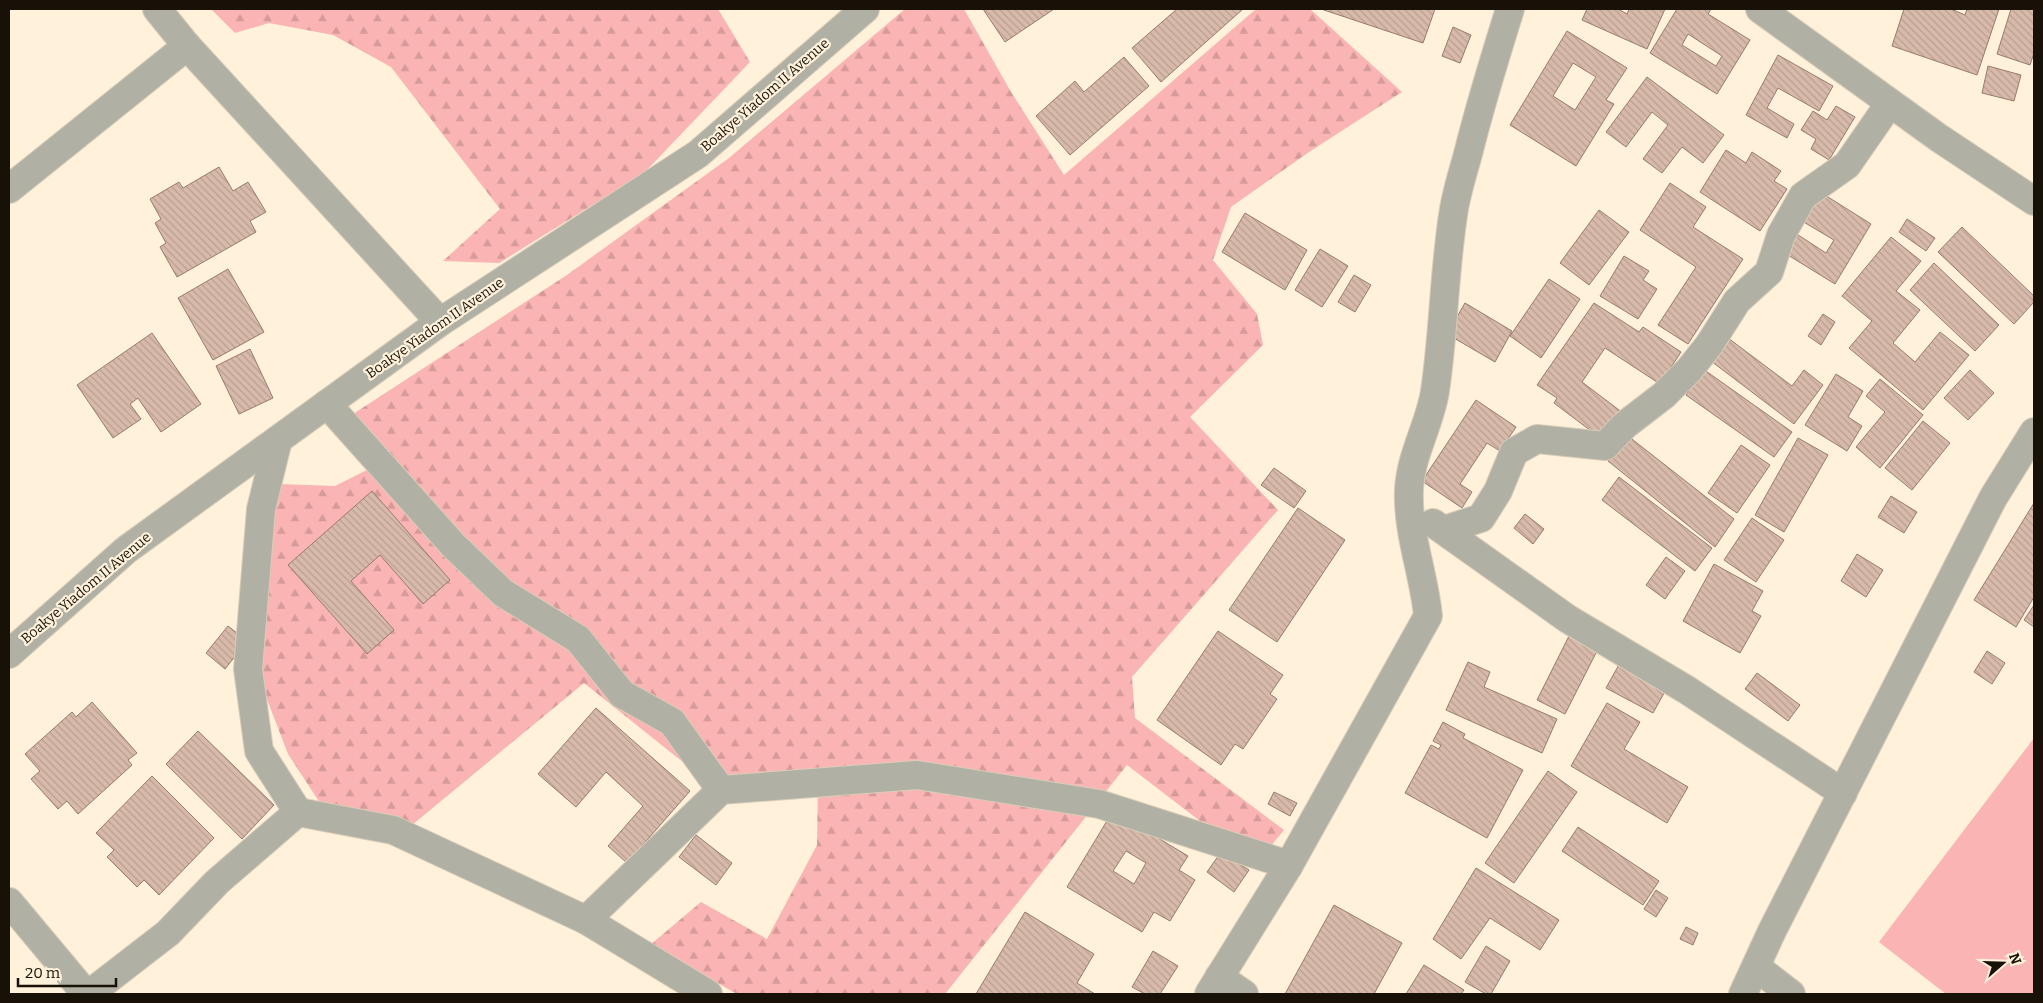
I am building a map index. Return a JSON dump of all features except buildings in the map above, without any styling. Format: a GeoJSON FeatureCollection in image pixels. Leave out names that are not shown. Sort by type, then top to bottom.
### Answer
{"type":"FeatureCollection","features":[{"type":"Feature","properties":{"kind":"street"},"geometry":{"type":"LineString","coordinates":[[157,9],[187,46],[440,322]]}},
{"type":"Feature","properties":{"kind":"street","name":"Boakye Yiadom II Avenue"},"geometry":{"type":"LineString","coordinates":[[12,643],[126,550],[440,322],[698,154],[865,9]]}},
{"type":"Feature","properties":{"kind":"street"},"geometry":{"type":"LineString","coordinates":[[1244,994],[1214,986],[1289,865],[1428,616],[1426,590],[1416,561],[1409,488],[1416,453],[1435,394],[1441,353],[1441,326],[1454,209],[1484,91],[1510,9]]}},
{"type":"Feature","properties":{"kind":"street"},"geometry":{"type":"LineString","coordinates":[[1760,9],[1939,138],[2032,196]]}},
{"type":"Feature","properties":{"kind":"street"},"geometry":{"type":"LineString","coordinates":[[9,189],[187,46]]}},
{"type":"Feature","properties":{"kind":"street"},"geometry":{"type":"LineString","coordinates":[[1444,530],[1481,518],[1498,491],[1514,452],[1537,439],[1605,446],[1625,424],[1664,395],[1689,370],[1709,345],[1737,300],[1769,272],[1781,235],[1803,196],[1847,166],[1890,103]]}},
{"type":"Feature","properties":{"kind":"street"},"geometry":{"type":"LineString","coordinates":[[327,404],[453,545],[503,593],[578,639],[622,694],[672,722],[721,790]]}},
{"type":"Feature","properties":{"kind":"street"},"geometry":{"type":"LineString","coordinates":[[1743,994],[1993,498],[2034,432]]}},
{"type":"Feature","properties":{"kind":"street"},"geometry":{"type":"LineString","coordinates":[[278,440],[261,509],[248,669],[259,751],[298,812],[393,830],[586,920],[708,994]]}},
{"type":"Feature","properties":{"kind":"street"},"geometry":{"type":"LineString","coordinates":[[1410,506],[1568,619],[1687,690],[1843,793]]}},
{"type":"Feature","properties":{"kind":"street"},"geometry":{"type":"LineString","coordinates":[[586,920],[721,790],[918,774],[1099,804],[1289,865]]}},
{"type":"Feature","properties":{"kind":"street"},"geometry":{"type":"LineString","coordinates":[[9,902],[87,994],[168,933],[216,882],[298,812]]}},
{"type":"Feature","properties":{"kind":"street"},"geometry":{"type":"LineString","coordinates":[[1756,967],[1791,994]]}},
{"type":"Feature","properties":{"kind":"green space"},"geometry":{"type":"Polygon","coordinates":[[[211,9],[718,9],[750,62],[644,173],[499,263],[443,261],[500,209],[391,67],[333,35],[269,23],[235,33],[211,9]]]}},
{"type":"Feature","properties":{"kind":"green space"},"geometry":{"type":"Polygon","coordinates":[[[905,9],[964,9],[1011,92],[1064,175],[1256,9],[1310,9],[1402,92],[1309,152],[1231,207],[1213,260],[1257,314],[1263,345],[1190,417],[1278,510],[1132,677],[1135,718],[1284,830],[1256,864],[1127,765],[945,994],[737,994],[650,945],[701,902],[767,939],[817,845],[818,779],[709,783],[584,683],[389,844],[320,803],[288,754],[260,681],[266,550],[279,484],[335,486],[367,470],[345,440],[353,414],[567,275],[729,158],[905,9]]]}},
{"type":"Feature","properties":{"kind":"green space"},"geometry":{"type":"Polygon","coordinates":[[[2034,738],[2034,994],[1946,994],[1879,942],[2034,738]]]}}]}
